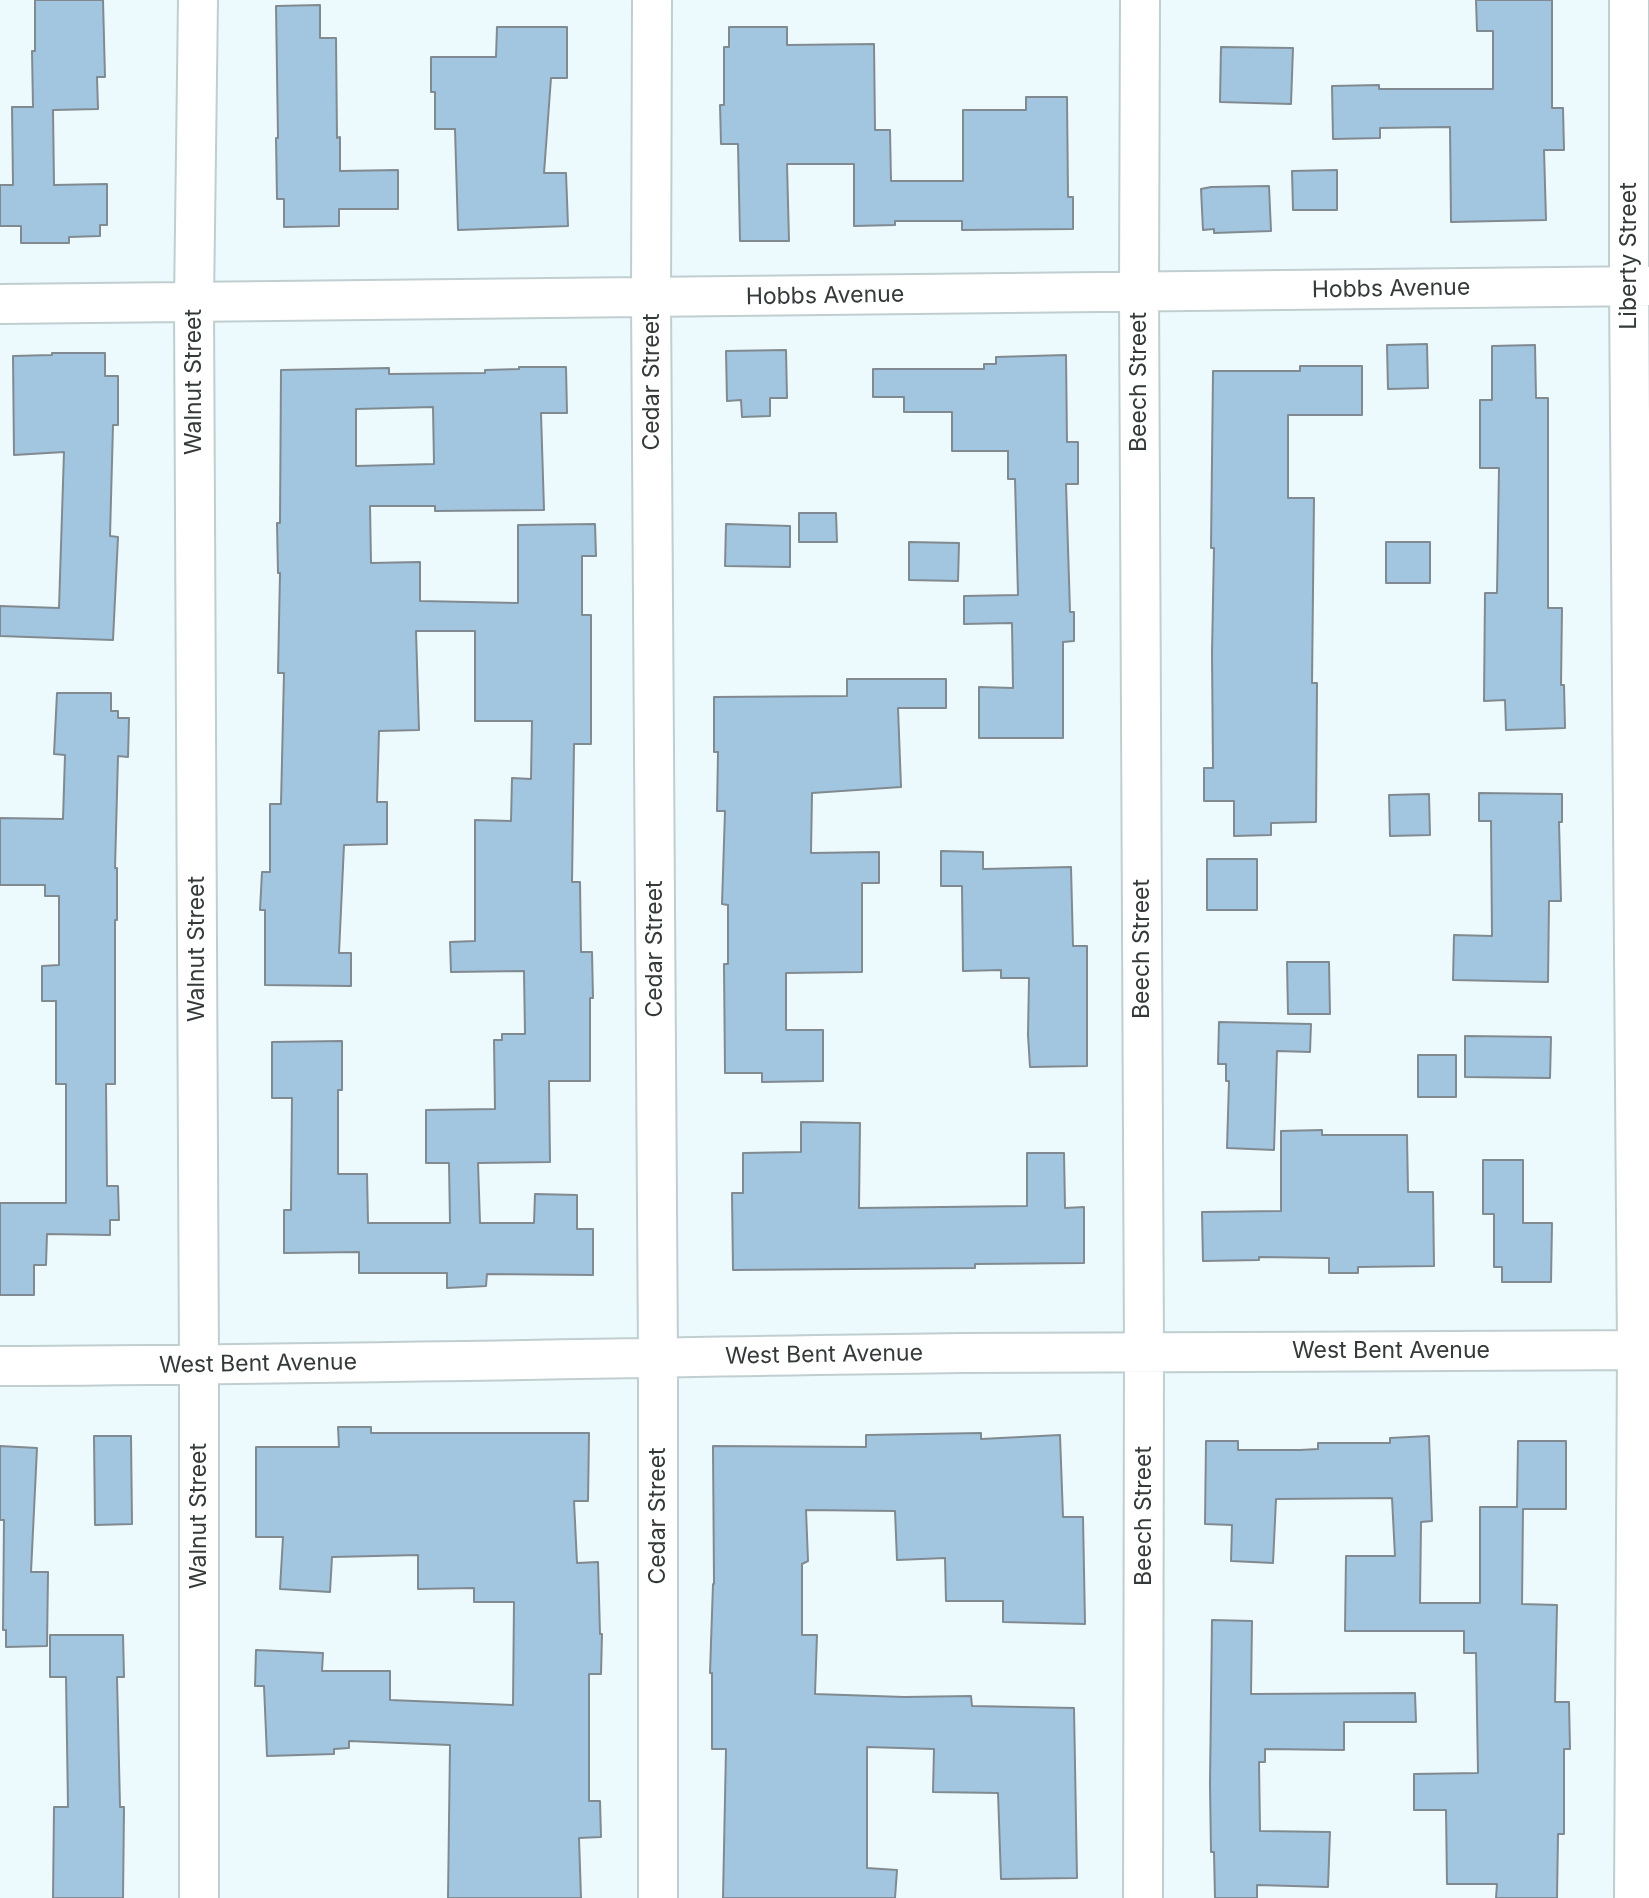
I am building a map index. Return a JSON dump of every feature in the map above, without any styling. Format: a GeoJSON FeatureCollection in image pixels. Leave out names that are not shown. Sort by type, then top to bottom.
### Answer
{"type":"FeatureCollection","features":[{"type":"Feature","properties":{"kind":"street","name":"Walnut Street"},"geometry":{"type":"LineString","coordinates":[[198,0],[194,303],[199,1365],[198,1898]]}},
{"type":"Feature","properties":{"kind":"street","name":"Cedar Street"},"geometry":{"type":"LineString","coordinates":[[652,0],[658,1898]]}},
{"type":"Feature","properties":{"kind":"street","name":"Beech Street"},"geometry":{"type":"LineString","coordinates":[[1140,0],[1143,1898]]}},
{"type":"Feature","properties":{"kind":"street","name":"Liberty Street"},"geometry":{"type":"LineString","coordinates":[[1629,0],[1639,286],[1643,1351],[1634,1898]]}},
{"type":"Feature","properties":{"kind":"street","name":"Hobbs Avenue"},"geometry":{"type":"LineString","coordinates":[[0,304],[1639,286]]}},
{"type":"Feature","properties":{"kind":"street","name":"West Bent Avenue"},"geometry":{"type":"LineString","coordinates":[[0,1366],[1144,1351],[1643,1351]]}},
{"type":"Feature","properties":{"kind":"building"},"geometry":{"type":"Polygon","coordinates":[[[35,0],[103,0],[105,77],[97,77],[98,109],[53,110],[54,185],[107,184],[107,225],[100,225],[100,236],[69,237],[69,243],[21,243],[21,226],[0,226],[0,185],[13,185],[12,107],[33,107],[35,0]]]}},
{"type":"Feature","properties":{"kind":"building"},"geometry":{"type":"Polygon","coordinates":[[[1476,0],[1552,0],[1552,108],[1563,108],[1564,150],[1544,150],[1546,220],[1451,222],[1450,127],[1380,128],[1380,138],[1333,139],[1332,86],[1379,85],[1379,89],[1493,89],[1493,31],[1477,31],[1476,0]]]}},
{"type":"Feature","properties":{"kind":"building"},"geometry":{"type":"Polygon","coordinates":[[[320,5],[320,38],[336,38],[340,171],[398,170],[398,209],[339,209],[339,226],[284,227],[284,199],[277,199],[276,6],[320,5]]]}},
{"type":"Feature","properties":{"kind":"building"},"geometry":{"type":"Polygon","coordinates":[[[497,27],[567,27],[567,78],[551,78],[544,173],[566,173],[568,226],[458,230],[455,129],[435,129],[431,57],[496,57],[497,27]]]}},
{"type":"Feature","properties":{"kind":"building"},"geometry":{"type":"Polygon","coordinates":[[[729,27],[787,27],[787,45],[874,44],[875,130],[890,130],[891,181],[963,181],[963,110],[1026,110],[1026,97],[1067,97],[1068,197],[1073,197],[1073,229],[962,230],[962,221],[895,221],[895,225],[854,226],[854,164],[787,164],[789,241],[740,241],[738,144],[721,144],[720,105],[724,105],[724,47],[729,47],[729,27]]]}},
{"type":"Feature","properties":{"kind":"building"},"geometry":{"type":"Polygon","coordinates":[[[1221,47],[1293,48],[1291,104],[1220,102],[1221,47]]]}},
{"type":"Feature","properties":{"kind":"building"},"geometry":{"type":"Polygon","coordinates":[[[1337,170],[1337,210],[1293,210],[1292,171],[1337,170]]]}},
{"type":"Feature","properties":{"kind":"building"},"geometry":{"type":"Polygon","coordinates":[[[1269,186],[1271,231],[1214,233],[1214,229],[1203,230],[1201,189],[1269,186]]]}},
{"type":"Feature","properties":{"kind":"building"},"geometry":{"type":"Polygon","coordinates":[[[1427,344],[1428,388],[1388,389],[1387,345],[1427,344]]]}},
{"type":"Feature","properties":{"kind":"building"},"geometry":{"type":"Polygon","coordinates":[[[1535,345],[1536,398],[1548,398],[1548,608],[1562,608],[1561,685],[1564,685],[1565,728],[1506,730],[1505,700],[1484,701],[1485,593],[1497,593],[1499,468],[1480,468],[1480,400],[1492,400],[1492,346],[1535,345]]]}},
{"type":"Feature","properties":{"kind":"building"},"geometry":{"type":"Polygon","coordinates":[[[786,350],[787,398],[770,398],[770,416],[742,417],[741,400],[727,401],[726,351],[786,350]]]}},
{"type":"Feature","properties":{"kind":"building"},"geometry":{"type":"Polygon","coordinates":[[[105,353],[105,376],[118,376],[118,425],[113,425],[110,536],[118,537],[113,640],[0,636],[0,606],[59,608],[64,452],[14,455],[13,356],[105,353]]]}},
{"type":"Feature","properties":{"kind":"building"},"geometry":{"type":"Polygon","coordinates":[[[1066,355],[1067,442],[1078,442],[1078,484],[1066,484],[1070,612],[1074,612],[1074,641],[1063,642],[1063,738],[979,738],[979,687],[1013,688],[1012,623],[964,624],[964,596],[1018,595],[1015,479],[1008,479],[1008,451],[952,451],[952,412],[904,412],[904,397],[873,397],[873,369],[984,369],[984,364],[996,364],[996,357],[1066,355]]]}},
{"type":"Feature","properties":{"kind":"building"},"geometry":{"type":"Polygon","coordinates":[[[1300,366],[1362,366],[1362,415],[1288,415],[1288,498],[1314,498],[1312,683],[1317,683],[1316,822],[1271,823],[1271,835],[1234,836],[1234,801],[1204,801],[1204,768],[1213,768],[1213,371],[1300,371],[1300,366]]]}},
{"type":"Feature","properties":{"kind":"building"},"geometry":{"type":"Polygon","coordinates":[[[566,367],[567,413],[541,413],[544,510],[435,511],[435,506],[370,506],[371,563],[420,562],[420,601],[518,603],[518,525],[595,524],[596,556],[582,556],[582,615],[591,615],[591,744],[574,744],[572,882],[580,882],[581,952],[592,952],[590,1081],[549,1081],[550,1162],[478,1163],[480,1223],[534,1223],[535,1194],[577,1195],[577,1229],[593,1229],[593,1275],[487,1274],[486,1286],[447,1288],[447,1273],[359,1273],[359,1252],[284,1253],[284,1210],[291,1210],[292,1098],[272,1098],[272,1042],[342,1041],[342,1090],[338,1090],[338,1174],[367,1174],[368,1223],[450,1223],[449,1163],[426,1163],[426,1110],[495,1109],[494,1040],[502,1040],[502,1034],[525,1034],[524,971],[451,972],[450,942],[475,941],[475,820],[511,821],[512,778],[531,779],[532,721],[475,721],[475,631],[416,631],[419,730],[379,731],[377,802],[387,802],[387,844],[344,845],[339,953],[351,953],[351,986],[265,985],[265,910],[260,910],[262,872],[270,872],[270,804],[281,804],[284,673],[278,673],[280,573],[277,523],[280,523],[281,370],[389,368],[389,374],[485,373],[485,370],[566,367]],[[433,407],[356,409],[356,466],[434,464],[433,407]]]}},
{"type":"Feature","properties":{"kind":"building"},"geometry":{"type":"Polygon","coordinates":[[[799,513],[836,513],[837,542],[799,542],[799,513]]]}},
{"type":"Feature","properties":{"kind":"building"},"geometry":{"type":"Polygon","coordinates":[[[726,524],[790,526],[790,567],[725,566],[726,524]]]}},
{"type":"Feature","properties":{"kind":"building"},"geometry":{"type":"Polygon","coordinates":[[[909,542],[959,543],[958,581],[909,580],[909,542]]]}},
{"type":"Feature","properties":{"kind":"building"},"geometry":{"type":"Polygon","coordinates":[[[1386,542],[1430,542],[1430,583],[1386,583],[1386,542]]]}},
{"type":"Feature","properties":{"kind":"building"},"geometry":{"type":"Polygon","coordinates":[[[847,679],[946,679],[946,708],[898,708],[901,787],[812,793],[811,853],[879,852],[879,883],[862,883],[862,972],[786,973],[786,1030],[823,1030],[823,1081],[762,1082],[762,1073],[725,1073],[724,964],[728,964],[728,905],[722,904],[725,811],[717,811],[718,752],[714,752],[714,697],[847,696],[847,679]]]}},
{"type":"Feature","properties":{"kind":"building"},"geometry":{"type":"Polygon","coordinates":[[[57,693],[111,693],[111,711],[118,711],[118,718],[129,718],[128,757],[118,756],[115,1084],[106,1084],[107,1186],[118,1186],[119,1220],[110,1220],[110,1235],[47,1234],[46,1265],[34,1265],[34,1295],[0,1295],[0,1203],[66,1203],[66,1084],[56,1084],[56,1001],[42,1001],[42,966],[59,965],[59,896],[45,896],[45,885],[0,885],[0,818],[63,819],[65,755],[54,754],[57,693]]]}},
{"type":"Feature","properties":{"kind":"building"},"geometry":{"type":"Polygon","coordinates":[[[1479,793],[1562,794],[1562,822],[1559,822],[1561,901],[1549,901],[1548,982],[1453,980],[1454,935],[1492,936],[1491,821],[1479,821],[1479,793]]]}},
{"type":"Feature","properties":{"kind":"building"},"geometry":{"type":"Polygon","coordinates":[[[1429,794],[1430,835],[1390,836],[1389,795],[1429,794]]]}},
{"type":"Feature","properties":{"kind":"building"},"geometry":{"type":"Polygon","coordinates":[[[941,851],[983,852],[983,869],[1071,867],[1073,946],[1087,946],[1087,1066],[1030,1067],[1029,978],[1001,978],[1001,970],[963,971],[962,886],[941,886],[941,851]]]}},
{"type":"Feature","properties":{"kind":"building"},"geometry":{"type":"Polygon","coordinates":[[[1207,859],[1257,859],[1257,910],[1207,910],[1207,859]]]}},
{"type":"Feature","properties":{"kind":"building"},"geometry":{"type":"Polygon","coordinates":[[[1287,962],[1329,962],[1330,1014],[1288,1014],[1287,962]]]}},
{"type":"Feature","properties":{"kind":"building"},"geometry":{"type":"Polygon","coordinates":[[[1219,1022],[1311,1024],[1310,1052],[1277,1051],[1274,1150],[1227,1148],[1229,1081],[1226,1081],[1226,1064],[1218,1064],[1219,1022]]]}},
{"type":"Feature","properties":{"kind":"building"},"geometry":{"type":"Polygon","coordinates":[[[1465,1036],[1551,1037],[1550,1078],[1465,1077],[1465,1036]]]}},
{"type":"Feature","properties":{"kind":"building"},"geometry":{"type":"Polygon","coordinates":[[[1418,1055],[1456,1055],[1456,1097],[1418,1097],[1418,1055]]]}},
{"type":"Feature","properties":{"kind":"building"},"geometry":{"type":"Polygon","coordinates":[[[801,1122],[860,1123],[859,1208],[1027,1206],[1027,1153],[1064,1153],[1065,1208],[1084,1207],[1084,1263],[975,1264],[975,1268],[733,1270],[732,1193],[743,1193],[743,1153],[801,1152],[801,1122]]]}},
{"type":"Feature","properties":{"kind":"building"},"geometry":{"type":"Polygon","coordinates":[[[1322,1130],[1322,1135],[1407,1135],[1408,1192],[1433,1192],[1434,1266],[1358,1267],[1358,1273],[1329,1273],[1329,1258],[1259,1257],[1259,1260],[1203,1261],[1202,1212],[1281,1211],[1281,1131],[1322,1130]]]}},
{"type":"Feature","properties":{"kind":"building"},"geometry":{"type":"Polygon","coordinates":[[[1483,1160],[1523,1160],[1523,1223],[1552,1223],[1551,1282],[1502,1282],[1502,1267],[1494,1267],[1494,1214],[1483,1214],[1483,1160]]]}},
{"type":"Feature","properties":{"kind":"building"},"geometry":{"type":"Polygon","coordinates":[[[338,1427],[371,1427],[371,1433],[589,1433],[588,1501],[574,1501],[577,1563],[598,1562],[601,1674],[589,1674],[589,1801],[600,1801],[601,1837],[579,1838],[581,1898],[448,1898],[450,1745],[349,1741],[349,1748],[334,1749],[334,1754],[267,1756],[264,1686],[255,1686],[256,1650],[323,1653],[322,1671],[390,1671],[390,1700],[513,1705],[514,1602],[474,1602],[474,1588],[418,1589],[418,1555],[332,1557],[330,1592],[280,1589],[283,1537],[256,1537],[256,1447],[339,1447],[338,1427]]]}},
{"type":"Feature","properties":{"kind":"building"},"geometry":{"type":"Polygon","coordinates":[[[981,1433],[981,1439],[1060,1435],[1063,1517],[1083,1517],[1085,1624],[1003,1622],[1003,1601],[946,1601],[945,1558],[897,1560],[895,1511],[806,1510],[808,1561],[802,1564],[802,1635],[817,1635],[815,1694],[971,1696],[972,1706],[1074,1708],[1077,1878],[1001,1879],[998,1793],[933,1792],[934,1749],[867,1747],[867,1868],[897,1870],[895,1898],[723,1898],[726,1749],[712,1749],[710,1673],[714,1584],[713,1446],[866,1447],[866,1435],[981,1433]]]}},
{"type":"Feature","properties":{"kind":"building"},"geometry":{"type":"Polygon","coordinates":[[[94,1436],[131,1436],[132,1524],[95,1525],[94,1436]]]}},
{"type":"Feature","properties":{"kind":"building"},"geometry":{"type":"Polygon","coordinates":[[[1429,1436],[1432,1521],[1421,1522],[1420,1603],[1480,1603],[1480,1507],[1517,1507],[1518,1441],[1566,1441],[1566,1509],[1523,1509],[1522,1604],[1557,1605],[1555,1702],[1569,1702],[1570,1749],[1564,1749],[1564,1834],[1558,1834],[1557,1898],[1496,1898],[1497,1884],[1447,1884],[1446,1810],[1414,1810],[1414,1774],[1478,1773],[1476,1653],[1464,1653],[1464,1631],[1345,1631],[1346,1556],[1395,1556],[1392,1498],[1276,1499],[1273,1563],[1231,1561],[1232,1525],[1205,1524],[1206,1441],[1238,1441],[1238,1450],[1300,1450],[1318,1449],[1318,1443],[1390,1443],[1390,1438],[1429,1436]]]}},
{"type":"Feature","properties":{"kind":"building"},"geometry":{"type":"Polygon","coordinates":[[[0,1446],[37,1448],[31,1572],[48,1572],[47,1646],[6,1647],[6,1630],[3,1630],[4,1520],[0,1520],[0,1446]]]}},
{"type":"Feature","properties":{"kind":"building"},"geometry":{"type":"Polygon","coordinates":[[[1212,1620],[1252,1621],[1251,1694],[1415,1693],[1416,1722],[1344,1722],[1344,1750],[1265,1749],[1265,1762],[1259,1762],[1260,1831],[1330,1832],[1328,1887],[1257,1885],[1257,1898],[1215,1898],[1210,1784],[1212,1620]]]}},
{"type":"Feature","properties":{"kind":"building"},"geometry":{"type":"Polygon","coordinates":[[[50,1635],[123,1635],[124,1677],[117,1677],[120,1807],[124,1807],[123,1898],[53,1898],[54,1807],[68,1807],[66,1677],[50,1677],[50,1635]]]}}]}
